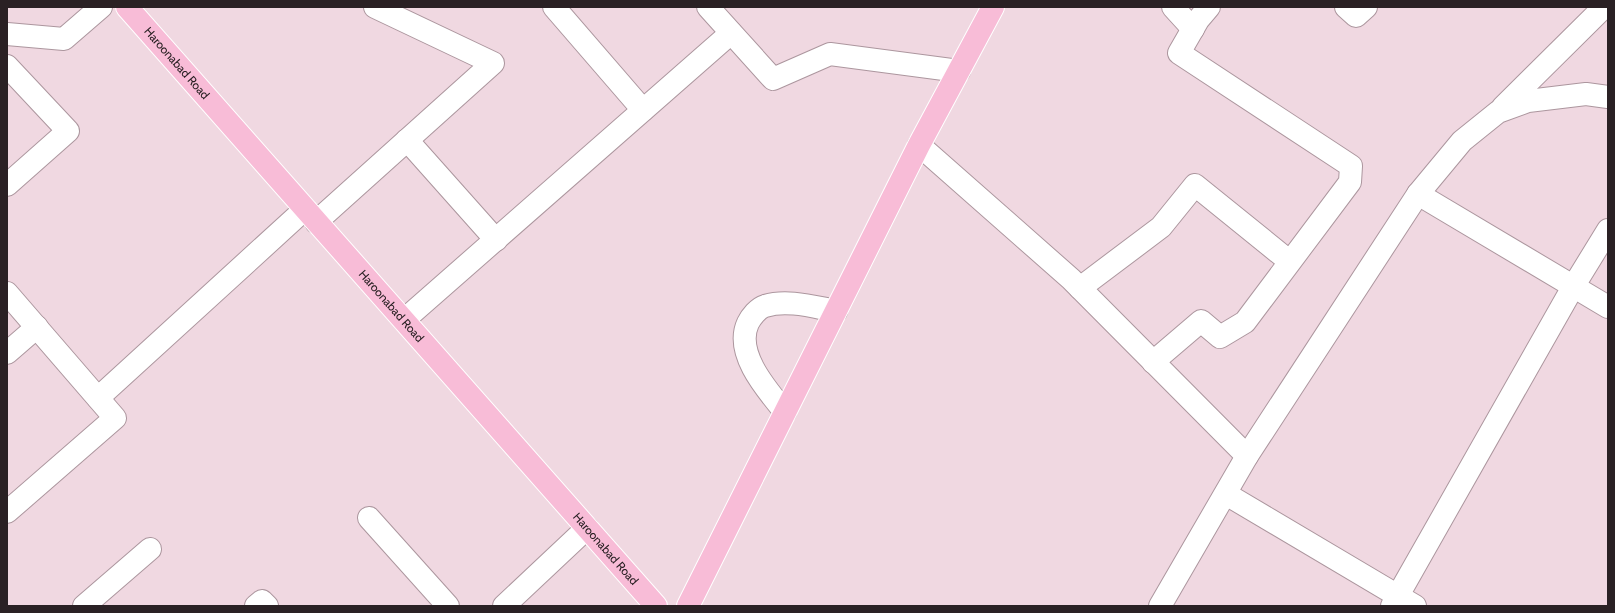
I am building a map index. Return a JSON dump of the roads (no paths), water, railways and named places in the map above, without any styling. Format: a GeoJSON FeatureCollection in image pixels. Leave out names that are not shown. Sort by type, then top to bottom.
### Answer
{"type":"FeatureCollection","features":[{"type":"Feature","properties":{"kind":"main road","name":"Haroonabad Road"},"geometry":{"type":"LineString","coordinates":[[127,7],[656,606]]}},
{"type":"Feature","properties":{"kind":"main road"},"geometry":{"type":"LineString","coordinates":[[688,606],[919,144],[993,7]]}},
{"type":"Feature","properties":{"kind":"street"},"geometry":{"type":"LineString","coordinates":[[7,34],[64,39],[101,7]]}},
{"type":"Feature","properties":{"kind":"street"},"geometry":{"type":"LineString","coordinates":[[98,398],[311,215],[407,140],[493,63],[375,7]]}},
{"type":"Feature","properties":{"kind":"street"},"geometry":{"type":"LineString","coordinates":[[554,7],[644,110]]}},
{"type":"Feature","properties":{"kind":"street"},"geometry":{"type":"LineString","coordinates":[[708,7],[772,79],[830,54],[959,71]]}},
{"type":"Feature","properties":{"kind":"street"},"geometry":{"type":"LineString","coordinates":[[1173,7],[1193,29]]}},
{"type":"Feature","properties":{"kind":"street"},"geometry":{"type":"LineString","coordinates":[[1153,362],[1201,321],[1220,337],[1245,322],[1289,261],[1307,242],[1350,182],[1351,166],[1179,54],[1193,29],[1209,7]]}},
{"type":"Feature","properties":{"kind":"street"},"geometry":{"type":"LineString","coordinates":[[1346,7],[1356,16],[1366,7]]}},
{"type":"Feature","properties":{"kind":"street"},"geometry":{"type":"LineString","coordinates":[[1160,606],[1247,456],[1418,194],[1462,141],[1498,112],[1604,7]]}},
{"type":"Feature","properties":{"kind":"street"},"geometry":{"type":"LineString","coordinates":[[404,320],[731,33]]}},
{"type":"Feature","properties":{"kind":"street"},"geometry":{"type":"LineString","coordinates":[[7,66],[68,131],[7,185]]}},
{"type":"Feature","properties":{"kind":"street"},"geometry":{"type":"LineString","coordinates":[[1498,112],[1528,100],[1586,94],[1608,97]]}},
{"type":"Feature","properties":{"kind":"street"},"geometry":{"type":"LineString","coordinates":[[407,140],[496,240]]}},
{"type":"Feature","properties":{"kind":"street"},"geometry":{"type":"LineString","coordinates":[[919,144],[1080,288],[1247,456]]}},
{"type":"Feature","properties":{"kind":"street"},"geometry":{"type":"LineString","coordinates":[[1080,288],[1161,227],[1195,185],[1289,261]]}},
{"type":"Feature","properties":{"kind":"street"},"geometry":{"type":"LineString","coordinates":[[1418,194],[1608,307]]}},
{"type":"Feature","properties":{"kind":"street"},"geometry":{"type":"LineString","coordinates":[[1226,494],[1402,603],[1573,287],[1608,230]]}},
{"type":"Feature","properties":{"kind":"street"},"geometry":{"type":"LineString","coordinates":[[7,293],[115,418],[7,512]]}},
{"type":"Feature","properties":{"kind":"street"},"geometry":{"type":"LineString","coordinates":[[785,412],[767,390],[756,372],[745,348],[744,332],[751,317],[764,306],[785,303],[836,311]]}},
{"type":"Feature","properties":{"kind":"street"},"geometry":{"type":"LineString","coordinates":[[7,353],[37,327]]}},
{"type":"Feature","properties":{"kind":"street"},"geometry":{"type":"LineString","coordinates":[[369,518],[448,606]]}},
{"type":"Feature","properties":{"kind":"street"},"geometry":{"type":"LineString","coordinates":[[504,606],[587,528]]}},
{"type":"Feature","properties":{"kind":"street"},"geometry":{"type":"LineString","coordinates":[[84,606],[150,549]]}},
{"type":"Feature","properties":{"kind":"street"},"geometry":{"type":"LineString","coordinates":[[256,606],[262,601],[267,606]]}}]}
